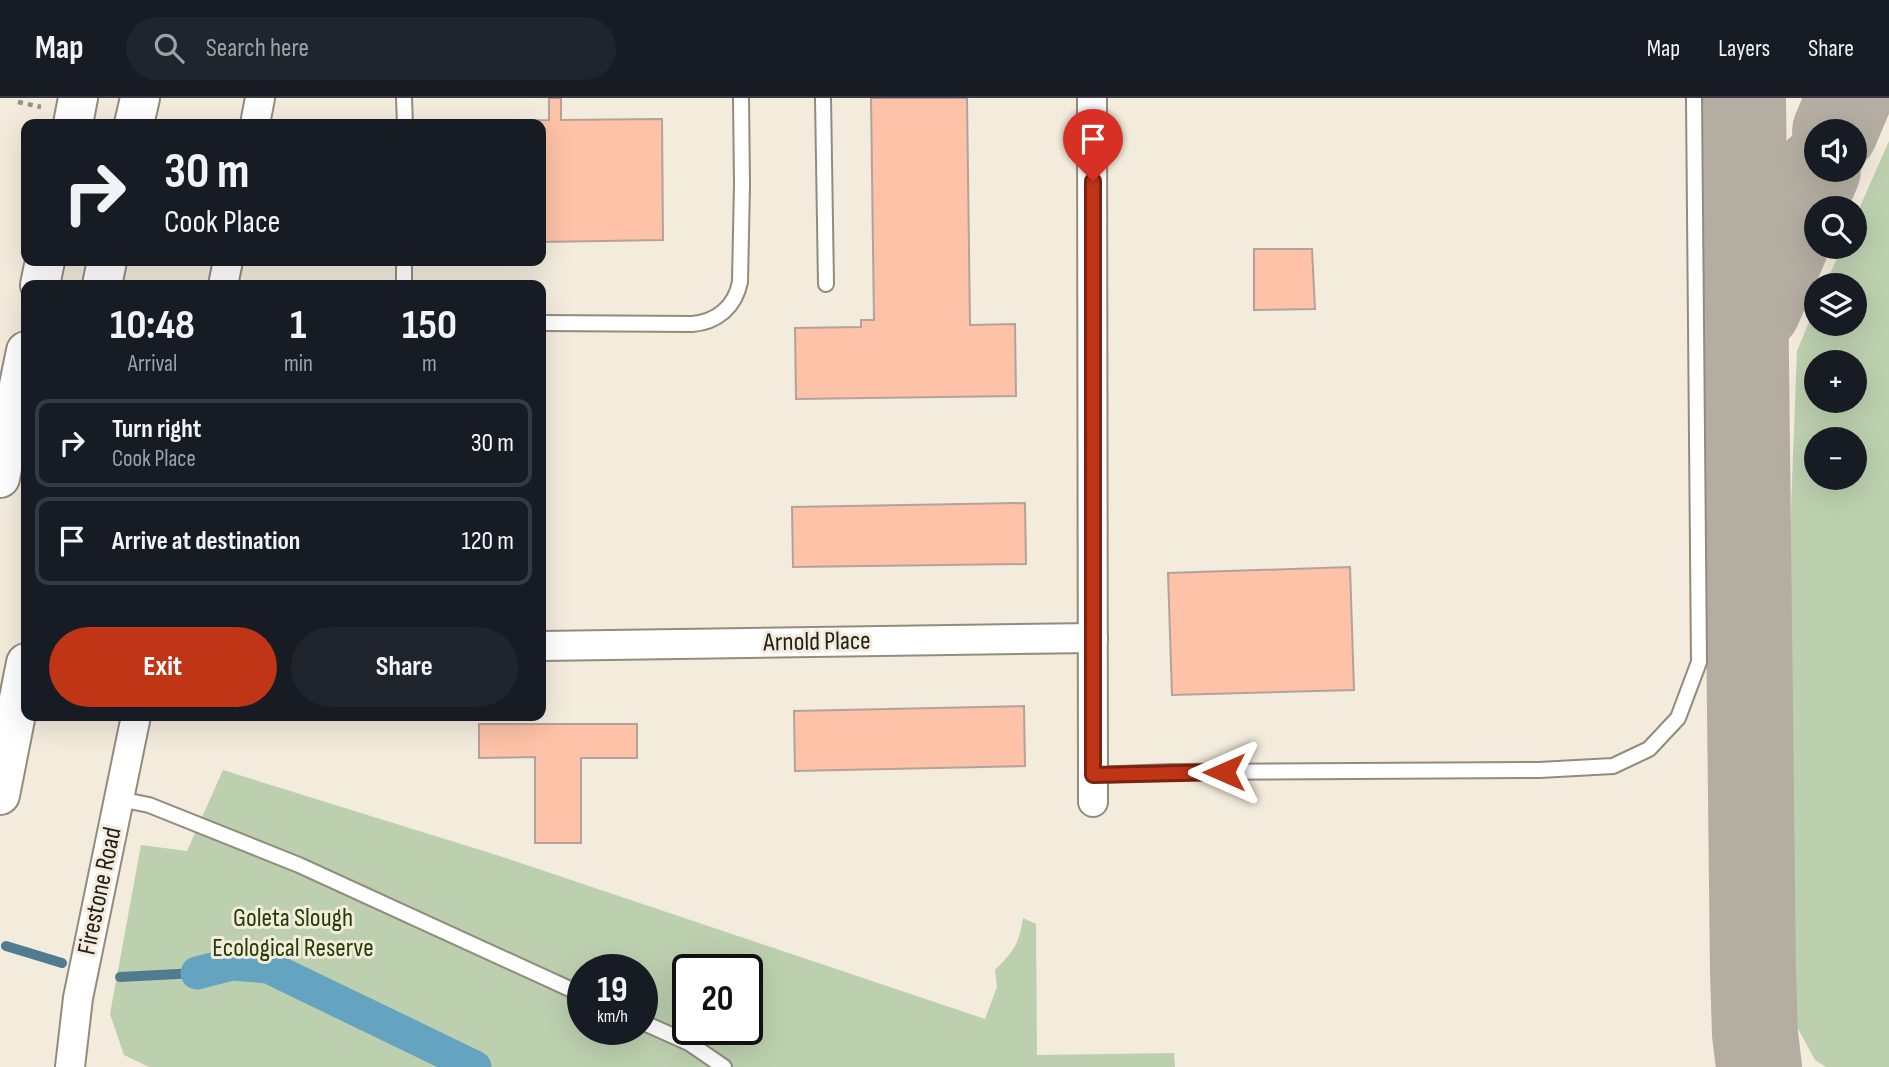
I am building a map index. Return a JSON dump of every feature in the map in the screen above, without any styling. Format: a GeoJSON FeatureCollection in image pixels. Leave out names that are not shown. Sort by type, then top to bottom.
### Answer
{"type":"FeatureCollection","features":[{"type":"Feature","properties":{"kind":"main road"},"geometry":{"type":"LineString","coordinates":[[74,119],[78,98]]}},
{"type":"Feature","properties":{"kind":"main road"},"geometry":{"type":"LineString","coordinates":[[135,119],[140,98]]}},
{"type":"Feature","properties":{"kind":"main road"},"geometry":{"type":"LineString","coordinates":[[0,478],[21,375]]}},
{"type":"Feature","properties":{"kind":"main road"},"geometry":{"type":"LineString","coordinates":[[0,795],[21,688]]}},
{"type":"Feature","properties":{"kind":"street"},"geometry":{"type":"LineString","coordinates":[[256,119],[261,98]]}},
{"type":"Feature","properties":{"kind":"street"},"geometry":{"type":"LineString","coordinates":[[1092,98],[1093,789]]}},
{"type":"Feature","properties":{"kind":"street","name":"Arnold Place"},"geometry":{"type":"LineString","coordinates":[[546,646],[1093,638]]}},
{"type":"Feature","properties":{"kind":"street","name":"Firestone Road"},"geometry":{"type":"LineString","coordinates":[[71,1067],[78,998],[135,721]]}},
{"type":"Feature","properties":{"kind":"lane"},"geometry":{"type":"LineString","coordinates":[[404,98],[405,119]]}},
{"type":"Feature","properties":{"kind":"lane"},"geometry":{"type":"LineString","coordinates":[[546,323],[692,324],[707,322],[728,308],[738,293],[740,282],[741,98]]}},
{"type":"Feature","properties":{"kind":"lane"},"geometry":{"type":"LineString","coordinates":[[823,98],[826,284]]}},
{"type":"Feature","properties":{"kind":"lane"},"geometry":{"type":"LineString","coordinates":[[1093,789],[1185,772],[1539,770],[1613,766],[1649,749],[1678,719],[1699,662],[1695,98]]}},
{"type":"Feature","properties":{"kind":"lane"},"geometry":{"type":"LineString","coordinates":[[119,799],[149,805],[299,866],[567,988]]}},
{"type":"Feature","properties":{"kind":"lane"},"geometry":{"type":"LineString","coordinates":[[658,1029],[689,1043],[724,1067]]}},
{"type":"Feature","properties":{"kind":"green space"},"geometry":{"type":"Polygon","coordinates":[[[1889,141],[1889,1067],[1826,1067],[1815,1060],[1791,1016],[1779,820],[1797,351],[1804,334],[1867,336],[1867,273],[1830,273],[1837,259],[1867,259],[1867,196],[1865,196],[1889,141]]]}},
{"type":"Feature","properties":{"kind":"green space","name":"Goleta Slough Ecological Reserve"},"geometry":{"type":"Polygon","coordinates":[[[223,770],[506,858],[985,1019],[997,987],[995,970],[1015,947],[1023,918],[1036,924],[1037,1055],[1174,1053],[1175,1067],[149,1067],[124,1055],[110,1014],[141,845],[187,851],[223,770]]]}},
{"type":"Feature","properties":{"kind":"building"},"geometry":{"type":"Polygon","coordinates":[[[549,98],[561,98],[561,120],[662,119],[663,240],[546,242],[546,120],[549,120],[549,98]]]}},
{"type":"Feature","properties":{"kind":"building"},"geometry":{"type":"Polygon","coordinates":[[[871,98],[967,98],[970,325],[1015,324],[1016,396],[796,399],[795,328],[861,327],[861,320],[874,320],[871,98]]]}},
{"type":"Feature","properties":{"kind":"building"},"geometry":{"type":"Polygon","coordinates":[[[1254,249],[1312,249],[1315,309],[1254,310],[1254,249]]]}},
{"type":"Feature","properties":{"kind":"building"},"geometry":{"type":"Polygon","coordinates":[[[1025,503],[1026,564],[793,567],[792,507],[1025,503]]]}},
{"type":"Feature","properties":{"kind":"building"},"geometry":{"type":"Polygon","coordinates":[[[1350,567],[1354,690],[1172,695],[1168,573],[1350,567]]]}},
{"type":"Feature","properties":{"kind":"building"},"geometry":{"type":"Polygon","coordinates":[[[1024,706],[1025,766],[795,771],[794,711],[1024,706]]]}},
{"type":"Feature","properties":{"kind":"building"},"geometry":{"type":"Polygon","coordinates":[[[479,724],[637,724],[637,758],[581,758],[581,843],[535,843],[535,757],[479,758],[479,724]]]}},
{"type":"Feature","properties":{"kind":"waterway"},"geometry":{"type":"LineString","coordinates":[[6,946],[62,963]]}},
{"type":"Feature","properties":{"kind":"waterway"},"geometry":{"type":"LineString","coordinates":[[197,973],[232,964],[268,967],[475,1067]]}},
{"type":"Feature","properties":{"kind":"waterway"},"geometry":{"type":"LineString","coordinates":[[120,977],[197,973]]}},
{"type":"Feature","properties":{"kind":"taxiway"},"geometry":{"type":"LineString","coordinates":[[1743,98],[1753,972],[1759,1067]]}},
{"type":"Feature","properties":{"kind":"taxiway"},"geometry":{"type":"LineString","coordinates":[[1840,119],[1849,98]]}},
{"type":"Feature","properties":{"kind":"taxiway"},"geometry":{"type":"LineString","coordinates":[[1758,309],[1813,182]]}},
{"type":"Feature","properties":{"kind":"route"},"geometry":{"type":"LineString","coordinates":[[1093,181],[1093,775],[1224,772]]}}]}
